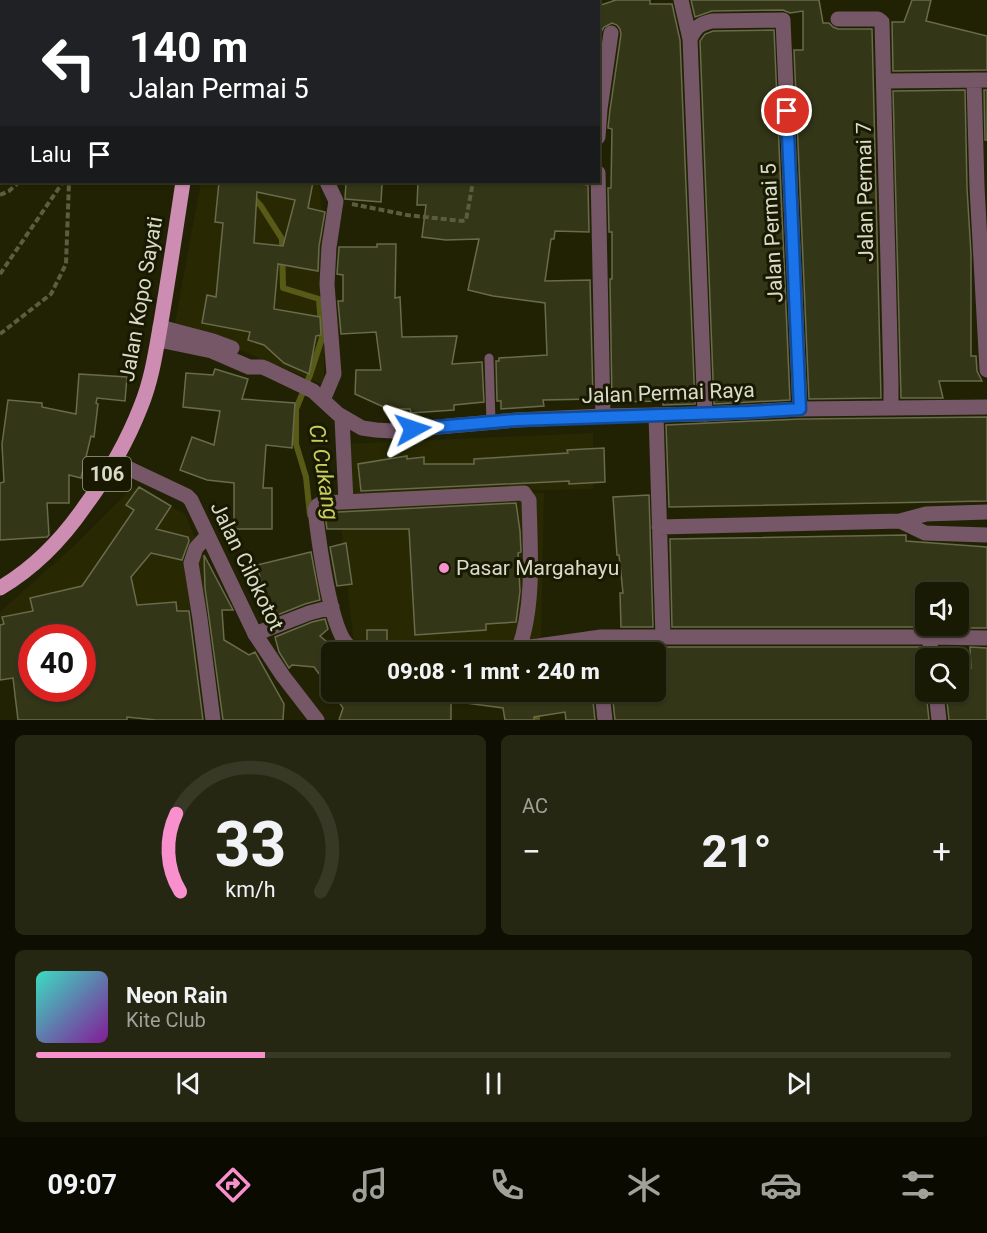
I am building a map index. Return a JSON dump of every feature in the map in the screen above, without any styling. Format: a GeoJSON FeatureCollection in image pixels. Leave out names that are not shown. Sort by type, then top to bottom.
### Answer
{"type":"FeatureCollection","features":[{"type":"Feature","properties":{"kind":"main road","name":"Jalan Kopo Sayati"},"geometry":{"type":"LineString","coordinates":[[0,588],[30,566],[73,523],[115,462],[129,436],[151,375],[183,183]]}},
{"type":"Feature","properties":{"kind":"street"},"geometry":{"type":"LineString","coordinates":[[681,0],[690,39],[705,414]]}},
{"type":"Feature","properties":{"kind":"street","name":"Jalan Permai 7"},"geometry":{"type":"LineString","coordinates":[[838,19],[878,19],[882,22],[891,407]]}},
{"type":"Feature","properties":{"kind":"street","name":"Jalan Permai 5"},"geometry":{"type":"LineString","coordinates":[[690,39],[695,28],[712,21],[783,20],[800,409]]}},
{"type":"Feature","properties":{"kind":"street"},"geometry":{"type":"LineString","coordinates":[[600,109],[611,33]]}},
{"type":"Feature","properties":{"kind":"street"},"geometry":{"type":"LineString","coordinates":[[884,81],[981,80],[987,370]]}},
{"type":"Feature","properties":{"kind":"street"},"geometry":{"type":"LineString","coordinates":[[318,395],[334,374],[327,284],[329,247],[336,201],[327,183]]}},
{"type":"Feature","properties":{"kind":"street"},"geometry":{"type":"LineString","coordinates":[[598,183],[603,416]]}},
{"type":"Feature","properties":{"kind":"street","name":"Jalan Permai Raya"},"geometry":{"type":"LineString","coordinates":[[159,334],[213,341],[253,357],[262,367],[318,395],[342,418],[362,428],[376,430],[393,431],[491,422],[603,416],[800,409],[987,407]]}},
{"type":"Feature","properties":{"kind":"street"},"geometry":{"type":"LineString","coordinates":[[656,415],[663,637]]}},
{"type":"Feature","properties":{"kind":"street"},"geometry":{"type":"LineString","coordinates":[[342,418],[346,502]]}},
{"type":"Feature","properties":{"kind":"street","name":"Jalan Cilokotot"},"geometry":{"type":"LineString","coordinates":[[115,462],[187,496],[194,504],[207,536],[255,634],[283,676],[317,720]]}},
{"type":"Feature","properties":{"kind":"street"},"geometry":{"type":"LineString","coordinates":[[346,642],[340,633],[331,607],[320,550],[316,506],[322,503],[524,493],[529,500],[530,569],[527,611],[521,642]]}},
{"type":"Feature","properties":{"kind":"street"},"geometry":{"type":"LineString","coordinates":[[659,527],[900,521],[926,514],[987,512]]}},
{"type":"Feature","properties":{"kind":"street"},"geometry":{"type":"LineString","coordinates":[[900,521],[925,533],[987,535]]}},
{"type":"Feature","properties":{"kind":"street"},"geometry":{"type":"LineString","coordinates":[[207,536],[196,548],[191,562],[213,720]]}},
{"type":"Feature","properties":{"kind":"street"},"geometry":{"type":"LineString","coordinates":[[255,634],[331,607]]}},
{"type":"Feature","properties":{"kind":"street"},"geometry":{"type":"LineString","coordinates":[[624,642],[663,637],[987,639]]}},
{"type":"Feature","properties":{"kind":"street"},"geometry":{"type":"LineString","coordinates":[[929,637],[931,648]]}},
{"type":"Feature","properties":{"kind":"street"},"geometry":{"type":"LineString","coordinates":[[603,702],[604,720]]}},
{"type":"Feature","properties":{"kind":"street"},"geometry":{"type":"LineString","coordinates":[[937,702],[939,720]]}},
{"type":"Feature","properties":{"kind":"lane"},"geometry":{"type":"LineString","coordinates":[[489,358],[491,422]]}},
{"type":"Feature","properties":{"kind":"path"},"geometry":{"type":"LineString","coordinates":[[0,195],[18,183]]}},
{"type":"Feature","properties":{"kind":"path"},"geometry":{"type":"LineString","coordinates":[[0,274],[62,183]]}},
{"type":"Feature","properties":{"kind":"path"},"geometry":{"type":"LineString","coordinates":[[0,334],[51,294],[66,264],[69,183]]}},
{"type":"Feature","properties":{"kind":"path"},"geometry":{"type":"LineString","coordinates":[[336,201],[406,214],[462,221],[466,220],[473,183]]}},
{"type":"Feature","properties":{"kind":"shaded area"},"geometry":{"type":"Polygon","coordinates":[[[201,183],[319,183],[324,239],[324,385],[175,323],[201,183]]]}},
{"type":"Feature","properties":{"kind":"shaded area"},"geometry":{"type":"Polygon","coordinates":[[[593,433],[593,489],[341,494],[341,444],[593,433]]]}},
{"type":"Feature","properties":{"kind":"shaded area"},"geometry":{"type":"Polygon","coordinates":[[[133,487],[185,514],[224,605],[96,625],[18,624],[18,644],[0,678],[0,612],[75,545],[133,487]]]}},
{"type":"Feature","properties":{"kind":"shaded area","name":"Pasar Margahayu"},"geometry":{"type":"Polygon","coordinates":[[[544,493],[541,638],[521,642],[354,642],[338,499],[544,493]]]}},
{"type":"Feature","properties":{"kind":"building"},"geometry":{"type":"Polygon","coordinates":[[[616,0],[650,0],[650,4],[672,4],[680,40],[695,404],[663,405],[663,401],[612,402],[610,279],[612,279],[612,232],[609,232],[608,188],[611,188],[612,129],[608,128],[621,34],[617,25],[612,23],[604,27],[600,38],[600,5],[616,0]]]}},
{"type":"Feature","properties":{"kind":"building"},"geometry":{"type":"Polygon","coordinates":[[[691,0],[819,0],[823,23],[829,23],[838,29],[872,29],[881,398],[809,399],[794,50],[803,50],[803,11],[790,13],[783,10],[712,11],[695,17],[691,0]]]}},
{"type":"Feature","properties":{"kind":"building"},"geometry":{"type":"Polygon","coordinates":[[[912,0],[931,0],[926,21],[987,36],[987,70],[893,71],[892,22],[904,22],[912,0]]]}},
{"type":"Feature","properties":{"kind":"building"},"geometry":{"type":"Polygon","coordinates":[[[774,30],[790,400],[714,404],[700,41],[705,34],[713,31],[774,30]]]}},
{"type":"Feature","properties":{"kind":"building"},"geometry":{"type":"Polygon","coordinates":[[[965,90],[971,254],[971,356],[976,356],[977,371],[982,381],[939,381],[943,398],[901,398],[893,91],[965,90]]]}},
{"type":"Feature","properties":{"kind":"building"},"geometry":{"type":"Polygon","coordinates":[[[984,90],[987,90],[987,140],[985,140],[984,90]]]}},
{"type":"Feature","properties":{"kind":"building"},"geometry":{"type":"Polygon","coordinates":[[[219,183],[313,183],[308,208],[325,212],[319,246],[318,271],[278,264],[274,309],[320,317],[321,335],[316,336],[309,374],[284,363],[264,345],[248,340],[250,332],[202,323],[207,295],[216,297],[223,223],[215,222],[219,183]],[[257,192],[254,243],[283,246],[295,200],[257,192]]]}},
{"type":"Feature","properties":{"kind":"building"},"geometry":{"type":"Polygon","coordinates":[[[346,183],[382,184],[381,202],[345,199],[346,183]]]}},
{"type":"Feature","properties":{"kind":"building"},"geometry":{"type":"Polygon","coordinates":[[[418,183],[580,183],[588,185],[589,232],[555,231],[554,239],[551,239],[545,281],[590,280],[593,399],[543,400],[544,406],[501,409],[501,401],[497,401],[496,361],[499,361],[499,358],[547,355],[545,303],[468,290],[479,239],[446,240],[422,237],[426,205],[417,205],[418,183]]]}},
{"type":"Feature","properties":{"kind":"building"},"geometry":{"type":"Polygon","coordinates":[[[377,244],[396,244],[395,298],[400,297],[402,337],[457,336],[452,364],[482,362],[484,402],[454,405],[454,410],[411,413],[410,409],[388,409],[355,394],[356,370],[381,370],[376,332],[341,334],[338,301],[343,301],[343,275],[337,274],[339,247],[377,247],[377,244]]]}},
{"type":"Feature","properties":{"kind":"building"},"geometry":{"type":"Polygon","coordinates":[[[215,369],[248,379],[242,399],[295,403],[292,448],[266,445],[263,488],[272,488],[272,529],[234,529],[234,483],[207,480],[180,470],[192,437],[214,445],[220,411],[183,407],[186,373],[213,375],[215,369]]]}},
{"type":"Feature","properties":{"kind":"building"},"geometry":{"type":"Polygon","coordinates":[[[79,374],[127,377],[125,401],[97,398],[94,437],[91,436],[81,478],[69,475],[69,503],[47,503],[49,535],[0,540],[0,483],[4,482],[2,444],[8,400],[42,403],[42,407],[76,414],[79,374]]]}},
{"type":"Feature","properties":{"kind":"building"},"geometry":{"type":"Polygon","coordinates":[[[987,417],[987,501],[669,507],[666,425],[800,419],[987,417]]]}},
{"type":"Feature","properties":{"kind":"building"},"geometry":{"type":"Polygon","coordinates":[[[604,448],[605,482],[569,484],[569,481],[361,491],[358,464],[407,456],[407,459],[424,457],[424,464],[474,464],[474,459],[568,453],[567,450],[604,448]]]}},
{"type":"Feature","properties":{"kind":"building"},"geometry":{"type":"Polygon","coordinates":[[[139,487],[171,506],[156,529],[188,537],[189,541],[182,560],[151,553],[131,577],[137,605],[176,602],[177,611],[189,611],[203,720],[156,720],[127,717],[127,720],[18,720],[13,678],[0,680],[0,625],[4,624],[2,617],[33,611],[30,598],[82,586],[134,510],[126,505],[139,487]]]}},
{"type":"Feature","properties":{"kind":"building"},"geometry":{"type":"Polygon","coordinates":[[[649,495],[653,627],[621,627],[620,593],[623,593],[619,555],[617,555],[613,497],[649,495]]]}},
{"type":"Feature","properties":{"kind":"building"},"geometry":{"type":"Polygon","coordinates":[[[516,503],[521,552],[518,553],[520,591],[516,622],[486,624],[486,630],[415,635],[409,529],[327,529],[325,514],[338,512],[516,503]]]}},
{"type":"Feature","properties":{"kind":"building"},"geometry":{"type":"Polygon","coordinates":[[[906,535],[906,541],[987,547],[987,628],[969,628],[969,582],[915,582],[915,627],[672,627],[670,539],[906,535]]]}},
{"type":"Feature","properties":{"kind":"building"},"geometry":{"type":"Polygon","coordinates":[[[346,543],[352,584],[337,586],[330,547],[346,543]]]}},
{"type":"Feature","properties":{"kind":"building"},"geometry":{"type":"Polygon","coordinates":[[[311,552],[320,600],[270,618],[257,565],[311,552]]]}},
{"type":"Feature","properties":{"kind":"building"},"geometry":{"type":"Polygon","coordinates":[[[204,555],[233,610],[222,610],[224,640],[249,655],[255,652],[284,704],[283,720],[223,720],[205,588],[204,555]]]}},
{"type":"Feature","properties":{"kind":"building"},"geometry":{"type":"Polygon","coordinates":[[[325,619],[328,629],[320,636],[327,642],[321,642],[321,676],[314,667],[292,665],[289,668],[279,652],[275,637],[325,619]]]}},
{"type":"Feature","properties":{"kind":"building"},"geometry":{"type":"Polygon","coordinates":[[[367,630],[387,630],[387,642],[367,642],[367,630]]]}},
{"type":"Feature","properties":{"kind":"building"},"geometry":{"type":"Polygon","coordinates":[[[666,647],[921,647],[915,648],[915,702],[927,702],[929,720],[615,720],[613,702],[666,702],[666,647]]]}},
{"type":"Feature","properties":{"kind":"building"},"geometry":{"type":"Polygon","coordinates":[[[970,647],[987,648],[987,720],[949,720],[947,702],[969,702],[969,668],[971,668],[970,647]]]}},
{"type":"Feature","properties":{"kind":"building"},"geometry":{"type":"Polygon","coordinates":[[[339,702],[451,702],[451,720],[339,720],[343,708],[339,702]]]}},
{"type":"Feature","properties":{"kind":"building"},"geometry":{"type":"Polygon","coordinates":[[[458,702],[593,702],[595,720],[566,720],[565,712],[534,717],[534,720],[505,720],[503,708],[458,702]]]}},
{"type":"Feature","properties":{"kind":"waterway","name":"Ci Cukang"},"geometry":{"type":"LineString","coordinates":[[252,183],[250,194],[261,206],[282,239],[283,288],[319,299],[322,338],[296,409],[296,444],[306,477],[310,515]]}},
{"type":"Feature","properties":{"kind":"waterway","name":"Ci Cukang"},"geometry":{"type":"LineString","coordinates":[[535,702],[537,720]]}},
{"type":"Feature","properties":{"kind":"place","name":"Pasar Margahayu"},"geometry":{"type":"Point","coordinates":[444,568]}},
{"type":"Feature","properties":{"kind":"route"},"geometry":{"type":"LineString","coordinates":[[413,429],[517,420],[800,409],[787,111]]}}]}
